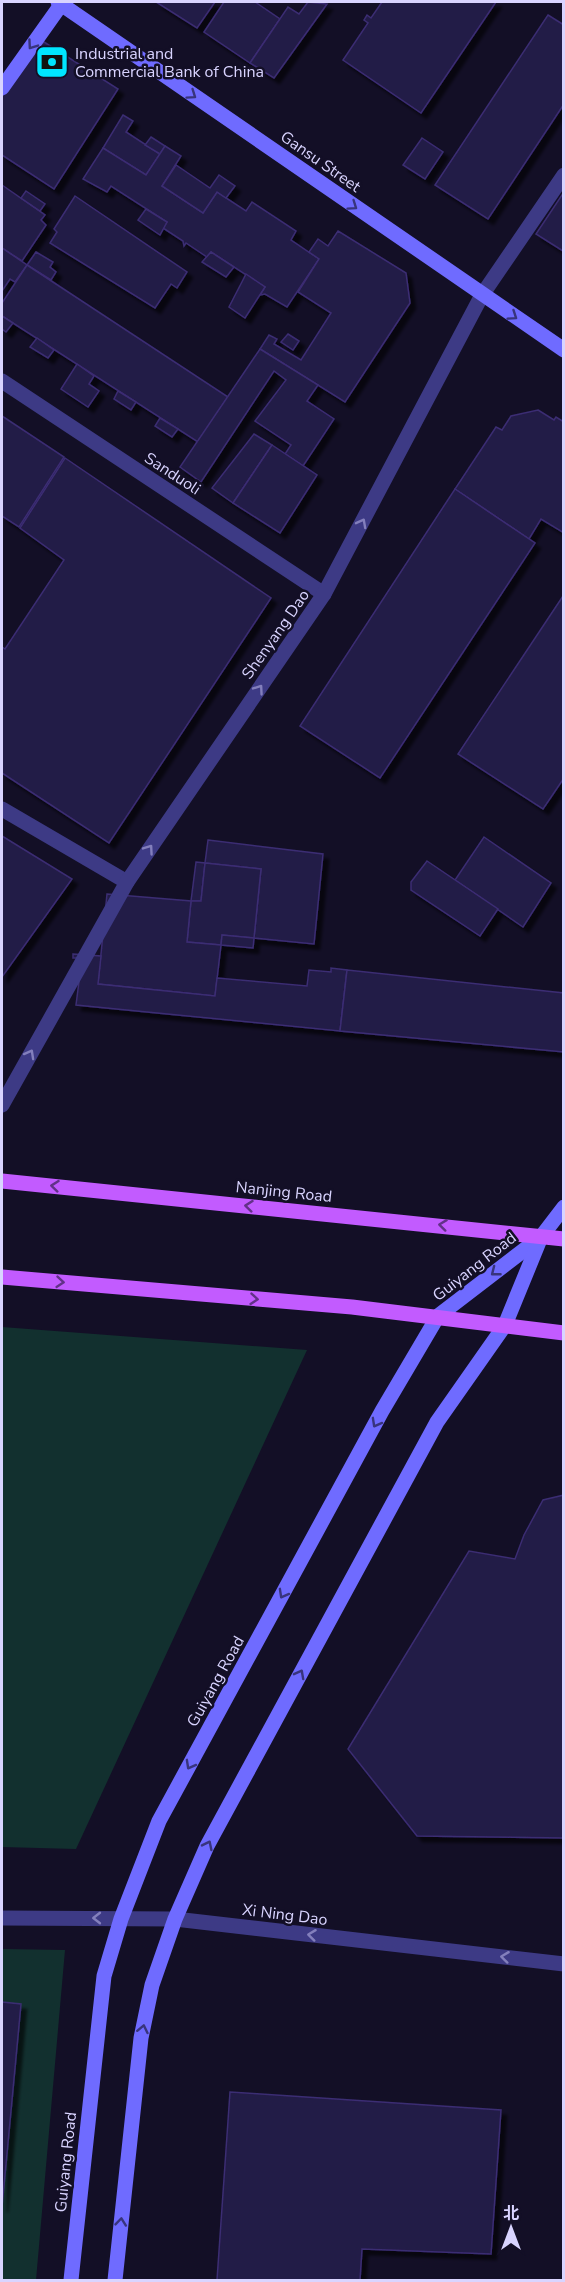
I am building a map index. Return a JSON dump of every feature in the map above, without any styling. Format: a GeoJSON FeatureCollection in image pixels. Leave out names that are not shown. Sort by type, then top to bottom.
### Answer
{"type":"FeatureCollection","features":[{"type":"Feature","properties":{"kind":"main road","name":"Nanjing Road"},"geometry":{"type":"LineString","coordinates":[[2,1181],[564,1239]]}},
{"type":"Feature","properties":{"kind":"main road"},"geometry":{"type":"LineString","coordinates":[[2,1277],[438,1316],[564,1333]]}},
{"type":"Feature","properties":{"kind":"street"},"geometry":{"type":"LineString","coordinates":[[2,88],[61,2]]}},
{"type":"Feature","properties":{"kind":"street","name":"Gansu Street"},"geometry":{"type":"LineString","coordinates":[[61,2],[564,350]]}},
{"type":"Feature","properties":{"kind":"street","name":"Shenyang Dao"},"geometry":{"type":"LineString","coordinates":[[2,1105],[127,882],[324,594],[482,295],[564,175]]}},
{"type":"Feature","properties":{"kind":"street","name":"Sanduoli"},"geometry":{"type":"LineString","coordinates":[[2,381],[324,594]]}},
{"type":"Feature","properties":{"kind":"street"},"geometry":{"type":"LineString","coordinates":[[2,809],[127,882]]}},
{"type":"Feature","properties":{"kind":"street"},"geometry":{"type":"LineString","coordinates":[[541,1237],[564,1207]]}},
{"type":"Feature","properties":{"kind":"street","name":"Guiyang Road"},"geometry":{"type":"LineString","coordinates":[[71,2280],[104,1976],[121,1918],[159,1821],[382,1411],[438,1316],[541,1237]]}},
{"type":"Feature","properties":{"kind":"street","name":"Guiyang Road"},"geometry":{"type":"LineString","coordinates":[[115,2280],[141,2038],[152,1985],[175,1919],[207,1846],[437,1422],[505,1325],[541,1237]]}},
{"type":"Feature","properties":{"kind":"street","name":"Xi Ning Dao"},"geometry":{"type":"LineString","coordinates":[[2,1918],[175,1919],[564,1964]]}},
{"type":"Feature","properties":{"kind":"green space"},"geometry":{"type":"Polygon","coordinates":[[[2,1327],[307,1350],[76,1849],[2,1847],[2,1327]]]}},
{"type":"Feature","properties":{"kind":"green space"},"geometry":{"type":"Polygon","coordinates":[[[2,1949],[65,1950],[36,2280],[2,2280],[2,1949]]]}},
{"type":"Feature","properties":{"kind":"building"},"geometry":{"type":"Polygon","coordinates":[[[156,2],[215,2],[197,28],[156,2]]]}},
{"type":"Feature","properties":{"kind":"building"},"geometry":{"type":"Polygon","coordinates":[[[224,2],[255,2],[280,19],[250,63],[204,32],[224,2]]]}},
{"type":"Feature","properties":{"kind":"building"},"geometry":{"type":"Polygon","coordinates":[[[308,2],[327,4],[274,78],[250,63],[288,7],[299,14],[308,2]]]}},
{"type":"Feature","properties":{"kind":"building"},"geometry":{"type":"Polygon","coordinates":[[[382,2],[496,2],[421,113],[343,60],[368,23],[364,20],[367,15],[371,18],[382,2]]]}},
{"type":"Feature","properties":{"kind":"building"},"geometry":{"type":"Polygon","coordinates":[[[548,15],[564,25],[564,104],[488,219],[435,185],[548,15]]]}},
{"type":"Feature","properties":{"kind":"building"},"geometry":{"type":"Polygon","coordinates":[[[44,42],[118,89],[54,189],[2,155],[2,83],[44,42]]]}},
{"type":"Feature","properties":{"kind":"building"},"geometry":{"type":"Polygon","coordinates":[[[123,115],[133,121],[126,132],[160,154],[146,175],[103,148],[123,115]]]}},
{"type":"Feature","properties":{"kind":"building"},"geometry":{"type":"Polygon","coordinates":[[[151,137],[165,146],[160,154],[145,145],[151,137]]]}},
{"type":"Feature","properties":{"kind":"building"},"geometry":{"type":"Polygon","coordinates":[[[422,138],[443,152],[425,179],[403,165],[422,138]]]}},
{"type":"Feature","properties":{"kind":"building"},"geometry":{"type":"Polygon","coordinates":[[[165,146],[181,156],[162,186],[203,213],[217,192],[246,211],[252,202],[296,231],[291,240],[319,259],[287,307],[265,294],[260,295],[265,287],[211,252],[207,257],[186,243],[184,246],[183,241],[163,228],[167,222],[111,186],[107,192],[83,179],[103,148],[146,175],[165,146]]]}},
{"type":"Feature","properties":{"kind":"building"},"geometry":{"type":"Polygon","coordinates":[[[176,165],[210,188],[219,175],[235,186],[226,198],[217,192],[203,213],[162,186],[176,165]]]}},
{"type":"Feature","properties":{"kind":"building"},"geometry":{"type":"Polygon","coordinates":[[[2,185],[45,215],[41,220],[46,225],[22,261],[2,248],[2,185]]]}},
{"type":"Feature","properties":{"kind":"building"},"geometry":{"type":"Polygon","coordinates":[[[26,191],[45,204],[40,211],[21,198],[26,191]]]}},
{"type":"Feature","properties":{"kind":"building"},"geometry":{"type":"Polygon","coordinates":[[[564,192],[564,250],[563,251],[536,234],[564,192]]]}},
{"type":"Feature","properties":{"kind":"building"},"geometry":{"type":"Polygon","coordinates":[[[75,196],[187,272],[177,288],[171,284],[155,308],[50,243],[57,232],[54,229],[75,196]]]}},
{"type":"Feature","properties":{"kind":"building"},"geometry":{"type":"Polygon","coordinates":[[[146,209],[167,222],[160,235],[138,220],[146,209]]]}},
{"type":"Feature","properties":{"kind":"building"},"geometry":{"type":"Polygon","coordinates":[[[338,231],[406,273],[410,303],[345,402],[260,349],[269,335],[277,339],[274,344],[301,360],[331,313],[298,292],[319,259],[309,252],[318,239],[328,246],[338,231]]]}},
{"type":"Feature","properties":{"kind":"building"},"geometry":{"type":"Polygon","coordinates":[[[2,248],[27,265],[15,282],[10,279],[2,291],[2,248]]]}},
{"type":"Feature","properties":{"kind":"building"},"geometry":{"type":"Polygon","coordinates":[[[36,252],[53,262],[50,267],[56,272],[51,280],[27,265],[36,252]]]}},
{"type":"Feature","properties":{"kind":"building"},"geometry":{"type":"Polygon","coordinates":[[[211,252],[234,267],[226,277],[202,262],[211,252]]]}},
{"type":"Feature","properties":{"kind":"building"},"geometry":{"type":"Polygon","coordinates":[[[27,265],[228,397],[198,442],[2,316],[2,303],[27,265]]]}},
{"type":"Feature","properties":{"kind":"building"},"geometry":{"type":"Polygon","coordinates":[[[246,274],[265,287],[245,318],[229,307],[246,274]]]}},
{"type":"Feature","properties":{"kind":"building"},"geometry":{"type":"Polygon","coordinates":[[[2,316],[13,323],[6,332],[2,329],[2,316]]]}},
{"type":"Feature","properties":{"kind":"building"},"geometry":{"type":"Polygon","coordinates":[[[288,334],[299,341],[293,350],[281,342],[288,334]]]}},
{"type":"Feature","properties":{"kind":"building"},"geometry":{"type":"Polygon","coordinates":[[[37,338],[54,350],[48,358],[30,347],[37,338]]]}},
{"type":"Feature","properties":{"kind":"building"},"geometry":{"type":"Polygon","coordinates":[[[260,349],[318,385],[307,401],[334,419],[303,466],[285,454],[291,445],[255,421],[286,380],[274,371],[201,482],[180,467],[260,349]]]}},
{"type":"Feature","properties":{"kind":"building"},"geometry":{"type":"Polygon","coordinates":[[[77,364],[94,376],[89,384],[99,391],[88,407],[61,389],[77,364]]]}},
{"type":"Feature","properties":{"kind":"building"},"geometry":{"type":"Polygon","coordinates":[[[118,391],[136,402],[131,410],[114,399],[118,391]]]}},
{"type":"Feature","properties":{"kind":"building"},"geometry":{"type":"Polygon","coordinates":[[[538,410],[554,420],[556,417],[564,422],[564,533],[541,519],[529,539],[455,489],[496,427],[502,430],[511,416],[538,410]]]}},
{"type":"Feature","properties":{"kind":"building"},"geometry":{"type":"Polygon","coordinates":[[[2,416],[64,457],[19,527],[2,516],[2,416]]]}},
{"type":"Feature","properties":{"kind":"building"},"geometry":{"type":"Polygon","coordinates":[[[160,418],[178,429],[172,437],[155,426],[160,418]]]}},
{"type":"Feature","properties":{"kind":"building"},"geometry":{"type":"Polygon","coordinates":[[[254,434],[272,445],[233,503],[212,488],[254,434]]]}},
{"type":"Feature","properties":{"kind":"building"},"geometry":{"type":"Polygon","coordinates":[[[272,445],[317,475],[280,533],[233,503],[272,445]]]}},
{"type":"Feature","properties":{"kind":"building"},"geometry":{"type":"Polygon","coordinates":[[[65,458],[271,598],[109,843],[2,773],[2,647],[5,649],[64,560],[20,528],[65,458]]]}},
{"type":"Feature","properties":{"kind":"building"},"geometry":{"type":"Polygon","coordinates":[[[455,489],[535,543],[380,778],[300,726],[455,489]]]}},
{"type":"Feature","properties":{"kind":"building"},"geometry":{"type":"Polygon","coordinates":[[[563,596],[564,778],[543,809],[458,754],[563,596]]]}},
{"type":"Feature","properties":{"kind":"building"},"geometry":{"type":"Polygon","coordinates":[[[2,836],[72,879],[2,977],[2,836]]]}},
{"type":"Feature","properties":{"kind":"building"},"geometry":{"type":"Polygon","coordinates":[[[484,837],[551,883],[523,927],[455,880],[484,837]]]}},
{"type":"Feature","properties":{"kind":"building"},"geometry":{"type":"Polygon","coordinates":[[[208,840],[323,854],[314,944],[254,938],[261,869],[205,863],[208,840]]]}},
{"type":"Feature","properties":{"kind":"building"},"geometry":{"type":"Polygon","coordinates":[[[427,861],[498,909],[480,936],[411,890],[411,882],[427,861]]]}},
{"type":"Feature","properties":{"kind":"building"},"geometry":{"type":"Polygon","coordinates":[[[196,862],[205,863],[201,901],[191,901],[196,862]]]}},
{"type":"Feature","properties":{"kind":"building"},"geometry":{"type":"Polygon","coordinates":[[[205,863],[261,869],[254,938],[222,935],[221,945],[187,942],[191,901],[201,901],[205,863]]]}},
{"type":"Feature","properties":{"kind":"building"},"geometry":{"type":"Polygon","coordinates":[[[107,894],[191,901],[187,942],[221,945],[215,996],[98,984],[107,894]]]}},
{"type":"Feature","properties":{"kind":"building"},"geometry":{"type":"Polygon","coordinates":[[[222,935],[254,938],[253,948],[221,945],[222,935]]]}},
{"type":"Feature","properties":{"kind":"building"},"geometry":{"type":"Polygon","coordinates":[[[73,954],[101,956],[98,984],[215,996],[217,978],[307,986],[309,970],[331,972],[331,968],[347,970],[340,1031],[76,1005],[82,958],[73,958],[73,954]]]}},
{"type":"Feature","properties":{"kind":"building"},"geometry":{"type":"Polygon","coordinates":[[[347,970],[564,993],[564,1052],[340,1031],[347,970]]]}},
{"type":"Feature","properties":{"kind":"building"},"geometry":{"type":"Polygon","coordinates":[[[564,1495],[564,1838],[417,1836],[348,1749],[469,1551],[515,1559],[524,1535],[543,1500],[564,1495]]]}},
{"type":"Feature","properties":{"kind":"building"},"geometry":{"type":"Polygon","coordinates":[[[2,2002],[21,2004],[2,2207],[2,2002]]]}},
{"type":"Feature","properties":{"kind":"building"},"geometry":{"type":"Polygon","coordinates":[[[230,2092],[501,2110],[491,2254],[362,2249],[360,2280],[217,2280],[230,2092]]]}},
{"type":"Feature","properties":{"kind":"place","name":"Industrial and Commercial Bank of China"},"geometry":{"type":"Point","coordinates":[52,62]}}]}
